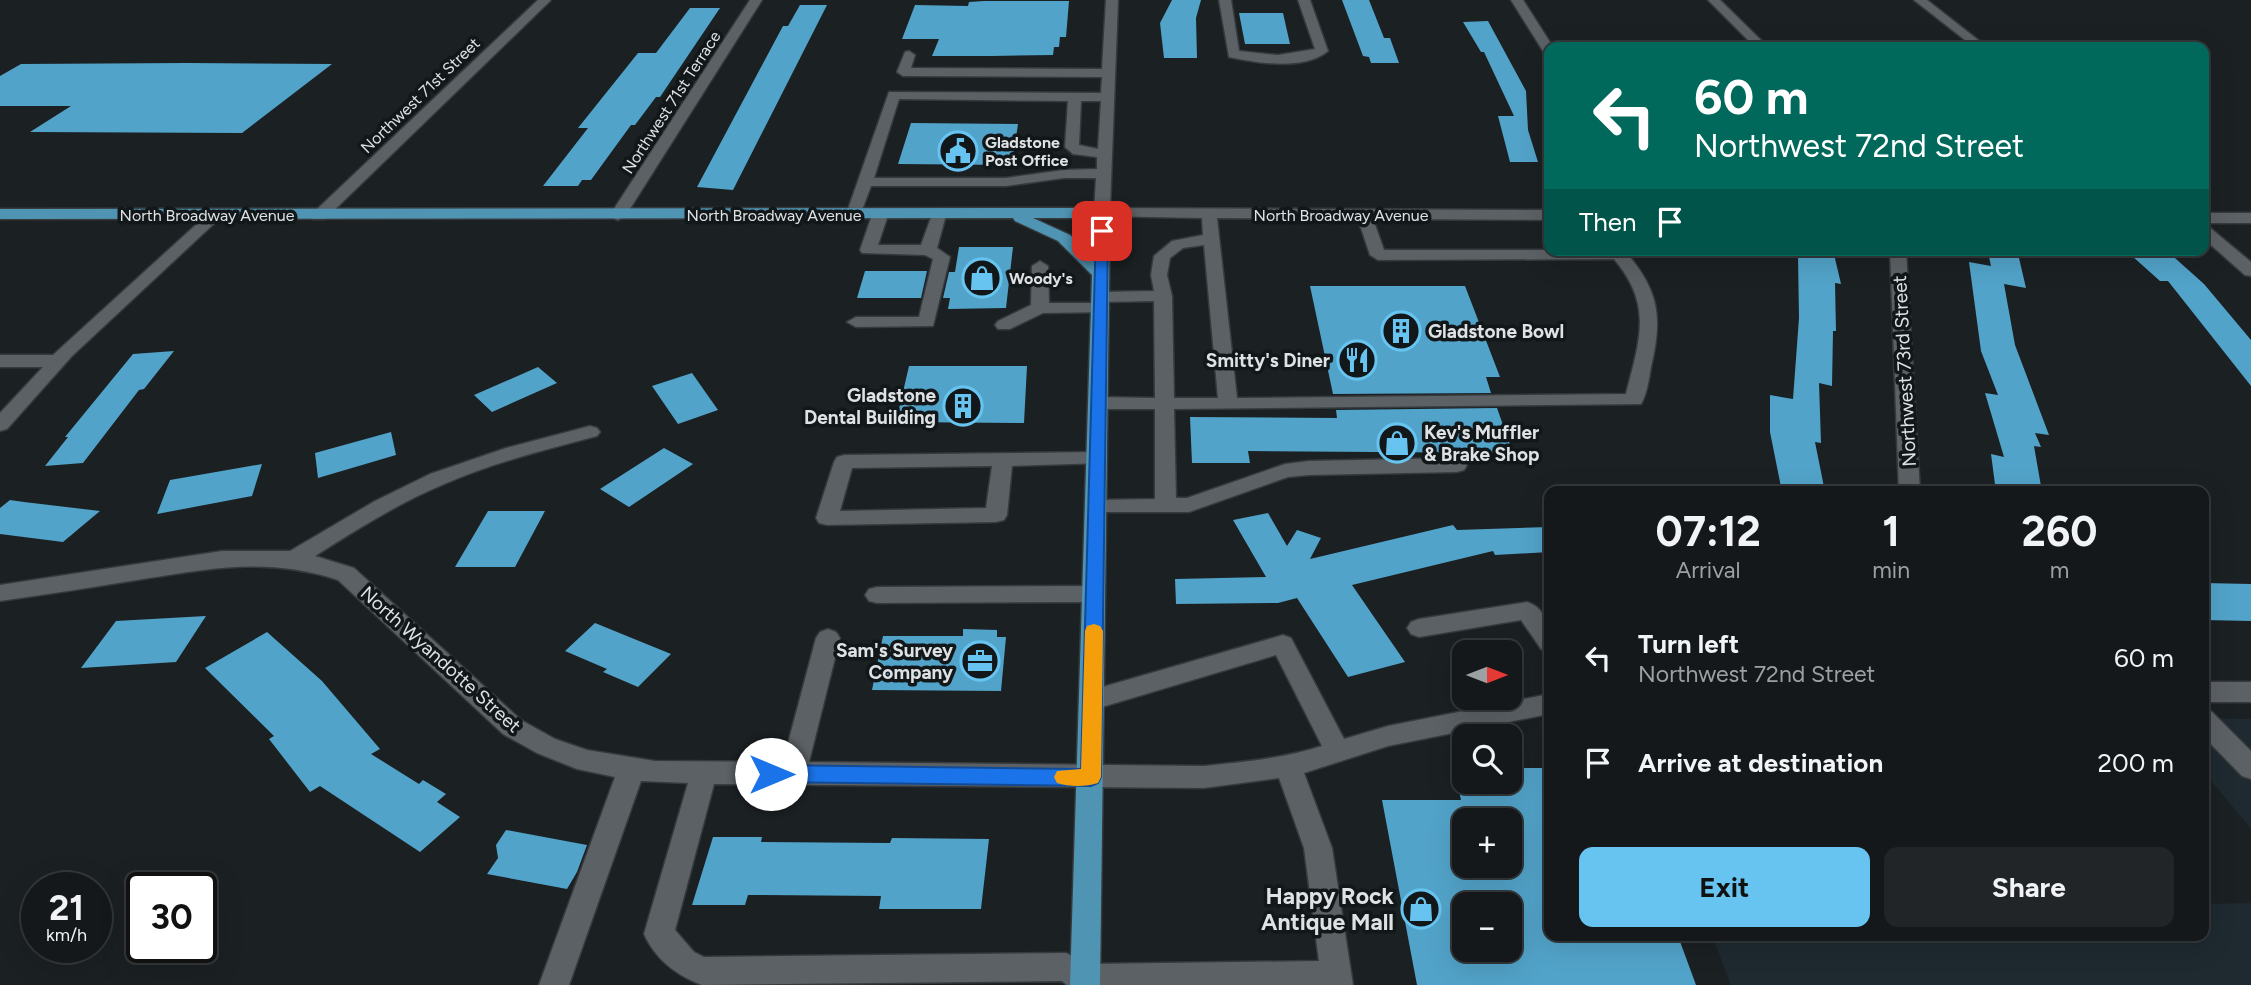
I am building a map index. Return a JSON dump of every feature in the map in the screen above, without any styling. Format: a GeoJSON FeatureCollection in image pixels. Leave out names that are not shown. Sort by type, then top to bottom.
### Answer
{"type":"FeatureCollection","features":[{"type":"Feature","properties":{"kind":"main road","name":"North Broadway Avenue"},"geometry":{"type":"LineString","coordinates":[[0,214],[1102,214]]}},
{"type":"Feature","properties":{"kind":"main road"},"geometry":{"type":"LineString","coordinates":[[1085,982],[1102,214]]}},
{"type":"Feature","properties":{"kind":"main road"},"geometry":{"type":"LineString","coordinates":[[1015,215],[1064,238],[1101,274]]}},
{"type":"Feature","properties":{"kind":"street","name":"Northwest 71st Street"},"geometry":{"type":"LineString","coordinates":[[319,216],[545,0]]}},
{"type":"Feature","properties":{"kind":"street"},"geometry":{"type":"LineString","coordinates":[[1102,214],[1112,0]]}},
{"type":"Feature","properties":{"kind":"street"},"geometry":{"type":"LineString","coordinates":[[1225,0],[1233,54],[1259,58],[1304,58],[1322,51],[1304,0]]}},
{"type":"Feature","properties":{"kind":"street"},"geometry":{"type":"LineString","coordinates":[[1517,0],[1544,43]]}},
{"type":"Feature","properties":{"kind":"street"},"geometry":{"type":"LineString","coordinates":[[1714,0],[1757,42]]}},
{"type":"Feature","properties":{"kind":"street"},"geometry":{"type":"LineString","coordinates":[[1920,0],[1975,42]]}},
{"type":"Feature","properties":{"kind":"street","name":"Northwest 71st Terrace"},"geometry":{"type":"LineString","coordinates":[[618,215],[755,4]]}},
{"type":"Feature","properties":{"kind":"street"},"geometry":{"type":"LineString","coordinates":[[909,55],[903,72],[1110,73]]}},
{"type":"Feature","properties":{"kind":"street"},"geometry":{"type":"LineString","coordinates":[[854,215],[894,95],[1109,97]]}},
{"type":"Feature","properties":{"kind":"street"},"geometry":{"type":"LineString","coordinates":[[1075,97],[1072,147],[1079,151],[1105,154]]}},
{"type":"Feature","properties":{"kind":"street"},"geometry":{"type":"LineString","coordinates":[[864,182],[1006,182],[1064,174],[1105,173]]}},
{"type":"Feature","properties":{"kind":"street","name":"North Broadway Avenue"},"geometry":{"type":"LineString","coordinates":[[1102,214],[1544,215]]}},
{"type":"Feature","properties":{"kind":"street"},"geometry":{"type":"LineString","coordinates":[[1209,214],[1228,404]]}},
{"type":"Feature","properties":{"kind":"street"},"geometry":{"type":"LineString","coordinates":[[0,425],[57,361],[215,215]]}},
{"type":"Feature","properties":{"kind":"street"},"geometry":{"type":"LineString","coordinates":[[856,322],[927,322],[942,257],[928,250],[868,250],[880,215]]}},
{"type":"Feature","properties":{"kind":"street"},"geometry":{"type":"LineString","coordinates":[[928,250],[938,215]]}},
{"type":"Feature","properties":{"kind":"street"},"geometry":{"type":"LineString","coordinates":[[1364,215],[1378,255],[1544,253]]}},
{"type":"Feature","properties":{"kind":"street"},"geometry":{"type":"LineString","coordinates":[[2209,218],[2251,218]]}},
{"type":"Feature","properties":{"kind":"street"},"geometry":{"type":"LineString","coordinates":[[2209,235],[2251,271]]}},
{"type":"Feature","properties":{"kind":"street"},"geometry":{"type":"LineString","coordinates":[[1166,506],[1163,296],[1159,275],[1162,256],[1178,244],[1211,239]]}},
{"type":"Feature","properties":{"kind":"street"},"geometry":{"type":"LineString","coordinates":[[1098,403],[1634,400],[1650,326],[1647,298],[1642,285],[1620,256]]}},
{"type":"Feature","properties":{"kind":"street","name":"Northwest 73rd Street"},"geometry":{"type":"LineString","coordinates":[[1898,256],[1910,486]]}},
{"type":"Feature","properties":{"kind":"street"},"geometry":{"type":"LineString","coordinates":[[1040,266],[1040,308]]}},
{"type":"Feature","properties":{"kind":"street"},"geometry":{"type":"LineString","coordinates":[[1004,325],[1040,308],[1163,296]]}},
{"type":"Feature","properties":{"kind":"street"},"geometry":{"type":"LineString","coordinates":[[0,361],[57,361]]}},
{"type":"Feature","properties":{"kind":"street"},"geometry":{"type":"LineString","coordinates":[[296,558],[360,518],[436,480],[494,457],[590,432]]}},
{"type":"Feature","properties":{"kind":"street"},"geometry":{"type":"LineString","coordinates":[[1003,460],[996,515],[827,518],[844,462],[1097,458]]}},
{"type":"Feature","properties":{"kind":"street"},"geometry":{"type":"LineString","coordinates":[[1096,508],[1189,505],[1285,471],[1309,468],[1457,465]]}},
{"type":"Feature","properties":{"kind":"street","name":"North Wyandotte Street"},"geometry":{"type":"LineString","coordinates":[[0,593],[235,556],[296,558],[346,574],[512,727],[546,746],[586,761],[631,770],[793,774],[1204,776],[1288,765],[1338,753],[1388,736],[1544,705]]}},
{"type":"Feature","properties":{"kind":"street"},"geometry":{"type":"LineString","coordinates":[[877,595],[1094,594]]}},
{"type":"Feature","properties":{"kind":"street"},"geometry":{"type":"LineString","coordinates":[[1419,628],[1527,611],[1544,636]]}},
{"type":"Feature","properties":{"kind":"street"},"geometry":{"type":"LineString","coordinates":[[793,774],[828,638]]}},
{"type":"Feature","properties":{"kind":"street"},"geometry":{"type":"LineString","coordinates":[[1092,700],[1283,644],[1338,753]]}},
{"type":"Feature","properties":{"kind":"street"},"geometry":{"type":"LineString","coordinates":[[2209,692],[2251,692]]}},
{"type":"Feature","properties":{"kind":"street"},"geometry":{"type":"LineString","coordinates":[[2209,725],[2251,768]]}},
{"type":"Feature","properties":{"kind":"street"},"geometry":{"type":"LineString","coordinates":[[704,773],[659,934],[682,962],[703,971],[806,977],[1066,967],[1085,982],[1337,980],[1318,848],[1288,765]]}},
{"type":"Feature","properties":{"kind":"street"},"geometry":{"type":"LineString","coordinates":[[554,985],[631,770]]}},
{"type":"Feature","properties":{"kind":"shaded area"},"geometry":{"type":"Polygon","coordinates":[[[2209,718],[2251,719],[2251,829],[2209,778],[2209,718]]]}},
{"type":"Feature","properties":{"kind":"shaded area"},"geometry":{"type":"Polygon","coordinates":[[[2251,903],[2251,985],[1731,985],[1714,941],[2209,941],[2209,904],[2251,903]]]}},
{"type":"Feature","properties":{"kind":"building"},"geometry":{"type":"Polygon","coordinates":[[[1172,0],[1201,0],[1196,18],[1197,58],[1164,58],[1160,23],[1172,0]]]}},
{"type":"Feature","properties":{"kind":"building"},"geometry":{"type":"Polygon","coordinates":[[[1342,0],[1369,0],[1384,38],[1390,38],[1399,63],[1371,63],[1369,57],[1363,56],[1342,0]]]}},
{"type":"Feature","properties":{"kind":"building"},"geometry":{"type":"Polygon","coordinates":[[[1069,1],[1066,37],[1060,37],[1059,47],[1054,47],[1053,55],[992,56],[932,56],[939,39],[902,39],[915,5],[968,6],[969,2],[1069,1]]]}},
{"type":"Feature","properties":{"kind":"building"},"geometry":{"type":"Polygon","coordinates":[[[800,5],[827,5],[733,190],[697,187],[783,26],[788,26],[800,5]]]}},
{"type":"Feature","properties":{"kind":"building"},"geometry":{"type":"Polygon","coordinates":[[[690,8],[720,8],[660,97],[656,97],[635,125],[631,125],[591,180],[582,180],[578,186],[543,186],[588,128],[578,128],[638,53],[656,53],[690,8]]]}},
{"type":"Feature","properties":{"kind":"building"},"geometry":{"type":"Polygon","coordinates":[[[1239,13],[1283,13],[1290,44],[1245,44],[1239,13]]]}},
{"type":"Feature","properties":{"kind":"building"},"geometry":{"type":"Polygon","coordinates":[[[1488,21],[1526,91],[1528,130],[1538,162],[1510,162],[1498,116],[1514,116],[1484,52],[1481,52],[1463,22],[1488,21]]]}},
{"type":"Feature","properties":{"kind":"building"},"geometry":{"type":"Polygon","coordinates":[[[21,64],[332,64],[242,133],[30,132],[71,106],[0,106],[0,76],[21,64]]]}},
{"type":"Feature","properties":{"kind":"building"},"geometry":{"type":"Polygon","coordinates":[[[911,123],[1018,124],[1012,165],[898,164],[911,123]]]}},
{"type":"Feature","properties":{"kind":"building","name":"Woody's"},"geometry":{"type":"Polygon","coordinates":[[[959,247],[1013,247],[1006,308],[948,309],[950,298],[943,298],[949,272],[955,272],[959,247]]]}},
{"type":"Feature","properties":{"kind":"building"},"geometry":{"type":"Polygon","coordinates":[[[1798,256],[1834,256],[1841,284],[1835,283],[1836,331],[1833,331],[1832,386],[1819,383],[1821,443],[1815,442],[1824,486],[1781,486],[1770,432],[1770,395],[1793,399],[1799,318],[1798,256]]]}},
{"type":"Feature","properties":{"kind":"building"},"geometry":{"type":"Polygon","coordinates":[[[1989,256],[2019,258],[2026,288],[2004,284],[2015,345],[2049,435],[2035,433],[2041,447],[2034,446],[2041,486],[1995,486],[1991,454],[2004,457],[1985,393],[1998,395],[1981,351],[1969,262],[1991,266],[1989,256]]]}},
{"type":"Feature","properties":{"kind":"building"},"geometry":{"type":"Polygon","coordinates":[[[2132,256],[2173,256],[2204,284],[2251,340],[2251,386],[2168,281],[2160,281],[2132,256]]]}},
{"type":"Feature","properties":{"kind":"building"},"geometry":{"type":"Polygon","coordinates":[[[865,271],[927,271],[921,298],[857,298],[865,271]]]}},
{"type":"Feature","properties":{"kind":"building","name":"Gladstone Bowl"},"geometry":{"type":"Polygon","coordinates":[[[1310,286],[1465,286],[1500,377],[1486,377],[1491,393],[1333,394],[1310,286]]]}},
{"type":"Feature","properties":{"kind":"building"},"geometry":{"type":"Polygon","coordinates":[[[174,351],[144,389],[139,390],[83,463],[45,466],[68,437],[65,437],[133,354],[174,351]]]}},
{"type":"Feature","properties":{"kind":"building","name":"Gladstone Dental Building"},"geometry":{"type":"Polygon","coordinates":[[[909,366],[1027,366],[1024,423],[896,422],[909,366]]]}},
{"type":"Feature","properties":{"kind":"building"},"geometry":{"type":"Polygon","coordinates":[[[538,367],[557,383],[492,412],[474,395],[538,367]]]}},
{"type":"Feature","properties":{"kind":"building"},"geometry":{"type":"Polygon","coordinates":[[[692,373],[718,410],[678,424],[652,386],[692,373]]]}},
{"type":"Feature","properties":{"kind":"building"},"geometry":{"type":"Polygon","coordinates":[[[1497,408],[1513,453],[1248,451],[1250,463],[1192,463],[1190,417],[1337,418],[1336,410],[1497,408]]]}},
{"type":"Feature","properties":{"kind":"building"},"geometry":{"type":"Polygon","coordinates":[[[391,432],[396,455],[318,478],[315,453],[391,432]]]}},
{"type":"Feature","properties":{"kind":"building"},"geometry":{"type":"Polygon","coordinates":[[[664,448],[693,464],[629,507],[600,489],[664,448]]]}},
{"type":"Feature","properties":{"kind":"building"},"geometry":{"type":"Polygon","coordinates":[[[262,464],[252,496],[157,514],[170,480],[262,464]]]}},
{"type":"Feature","properties":{"kind":"building"},"geometry":{"type":"Polygon","coordinates":[[[10,500],[100,511],[63,542],[0,534],[0,508],[10,500]]]}},
{"type":"Feature","properties":{"kind":"building"},"geometry":{"type":"Polygon","coordinates":[[[488,511],[545,511],[515,567],[455,567],[488,511]]]}},
{"type":"Feature","properties":{"kind":"building"},"geometry":{"type":"Polygon","coordinates":[[[1268,513],[1287,546],[1297,530],[1321,538],[1310,559],[1453,525],[1457,530],[1544,527],[1544,552],[1495,555],[1493,551],[1352,585],[1405,662],[1348,677],[1297,598],[1278,603],[1176,604],[1175,579],[1266,577],[1233,520],[1268,513]]]}},
{"type":"Feature","properties":{"kind":"building"},"geometry":{"type":"Polygon","coordinates":[[[2209,583],[2251,584],[2251,621],[2209,620],[2209,583]]]}},
{"type":"Feature","properties":{"kind":"building"},"geometry":{"type":"Polygon","coordinates":[[[206,616],[176,662],[81,668],[116,621],[206,616]]]}},
{"type":"Feature","properties":{"kind":"building"},"geometry":{"type":"Polygon","coordinates":[[[595,623],[671,654],[638,687],[603,672],[607,669],[565,651],[595,623]]]}},
{"type":"Feature","properties":{"kind":"building"},"geometry":{"type":"Polygon","coordinates":[[[963,629],[997,630],[997,637],[1006,637],[1001,691],[872,690],[883,636],[963,636],[963,629]]]}},
{"type":"Feature","properties":{"kind":"building"},"geometry":{"type":"Polygon","coordinates":[[[267,632],[322,681],[380,749],[371,754],[419,784],[423,780],[446,794],[437,802],[460,817],[420,852],[320,786],[310,792],[269,739],[274,736],[205,668],[267,632]]]}},
{"type":"Feature","properties":{"kind":"building"},"geometry":{"type":"Polygon","coordinates":[[[1522,768],[1543,768],[1544,941],[1680,941],[1696,985],[1417,985],[1382,800],[1461,800],[1460,794],[1522,794],[1522,768]]]}},
{"type":"Feature","properties":{"kind":"building"},"geometry":{"type":"Polygon","coordinates":[[[506,830],[587,845],[567,889],[487,874],[498,858],[496,845],[506,830]]]}},
{"type":"Feature","properties":{"kind":"building"},"geometry":{"type":"Polygon","coordinates":[[[713,837],[762,837],[761,842],[890,843],[892,838],[989,839],[981,909],[879,909],[881,896],[748,895],[745,905],[692,905],[713,837]]]}},
{"type":"Feature","properties":{"kind":"slow traffic"},"geometry":{"type":"LineString","coordinates":[[1064,777],[1091,777],[1094,631]]}},
{"type":"Feature","properties":{"kind":"place","name":"Gladstone Post Office"},"geometry":{"type":"Point","coordinates":[958,151]}},
{"type":"Feature","properties":{"kind":"place","name":"Woody's"},"geometry":{"type":"Point","coordinates":[982,278]}},
{"type":"Feature","properties":{"kind":"place","name":"Gladstone Bowl"},"geometry":{"type":"Point","coordinates":[1401,331]}},
{"type":"Feature","properties":{"kind":"place","name":"Smitty's Diner"},"geometry":{"type":"Point","coordinates":[1357,360]}},
{"type":"Feature","properties":{"kind":"place","name":"Gladstone Dental Building"},"geometry":{"type":"Point","coordinates":[963,406]}},
{"type":"Feature","properties":{"kind":"place","name":"Kev's Muffler & Brake Shop"},"geometry":{"type":"Point","coordinates":[1397,443]}},
{"type":"Feature","properties":{"kind":"place","name":"Sam's Survey Company"},"geometry":{"type":"Point","coordinates":[980,661]}},
{"type":"Feature","properties":{"kind":"place","name":"Happy Rock Antique Mall"},"geometry":{"type":"Point","coordinates":[1421,909]}},
{"type":"Feature","properties":{"kind":"route"},"geometry":{"type":"LineString","coordinates":[[771,774],[1091,777],[1102,231]]}}]}
